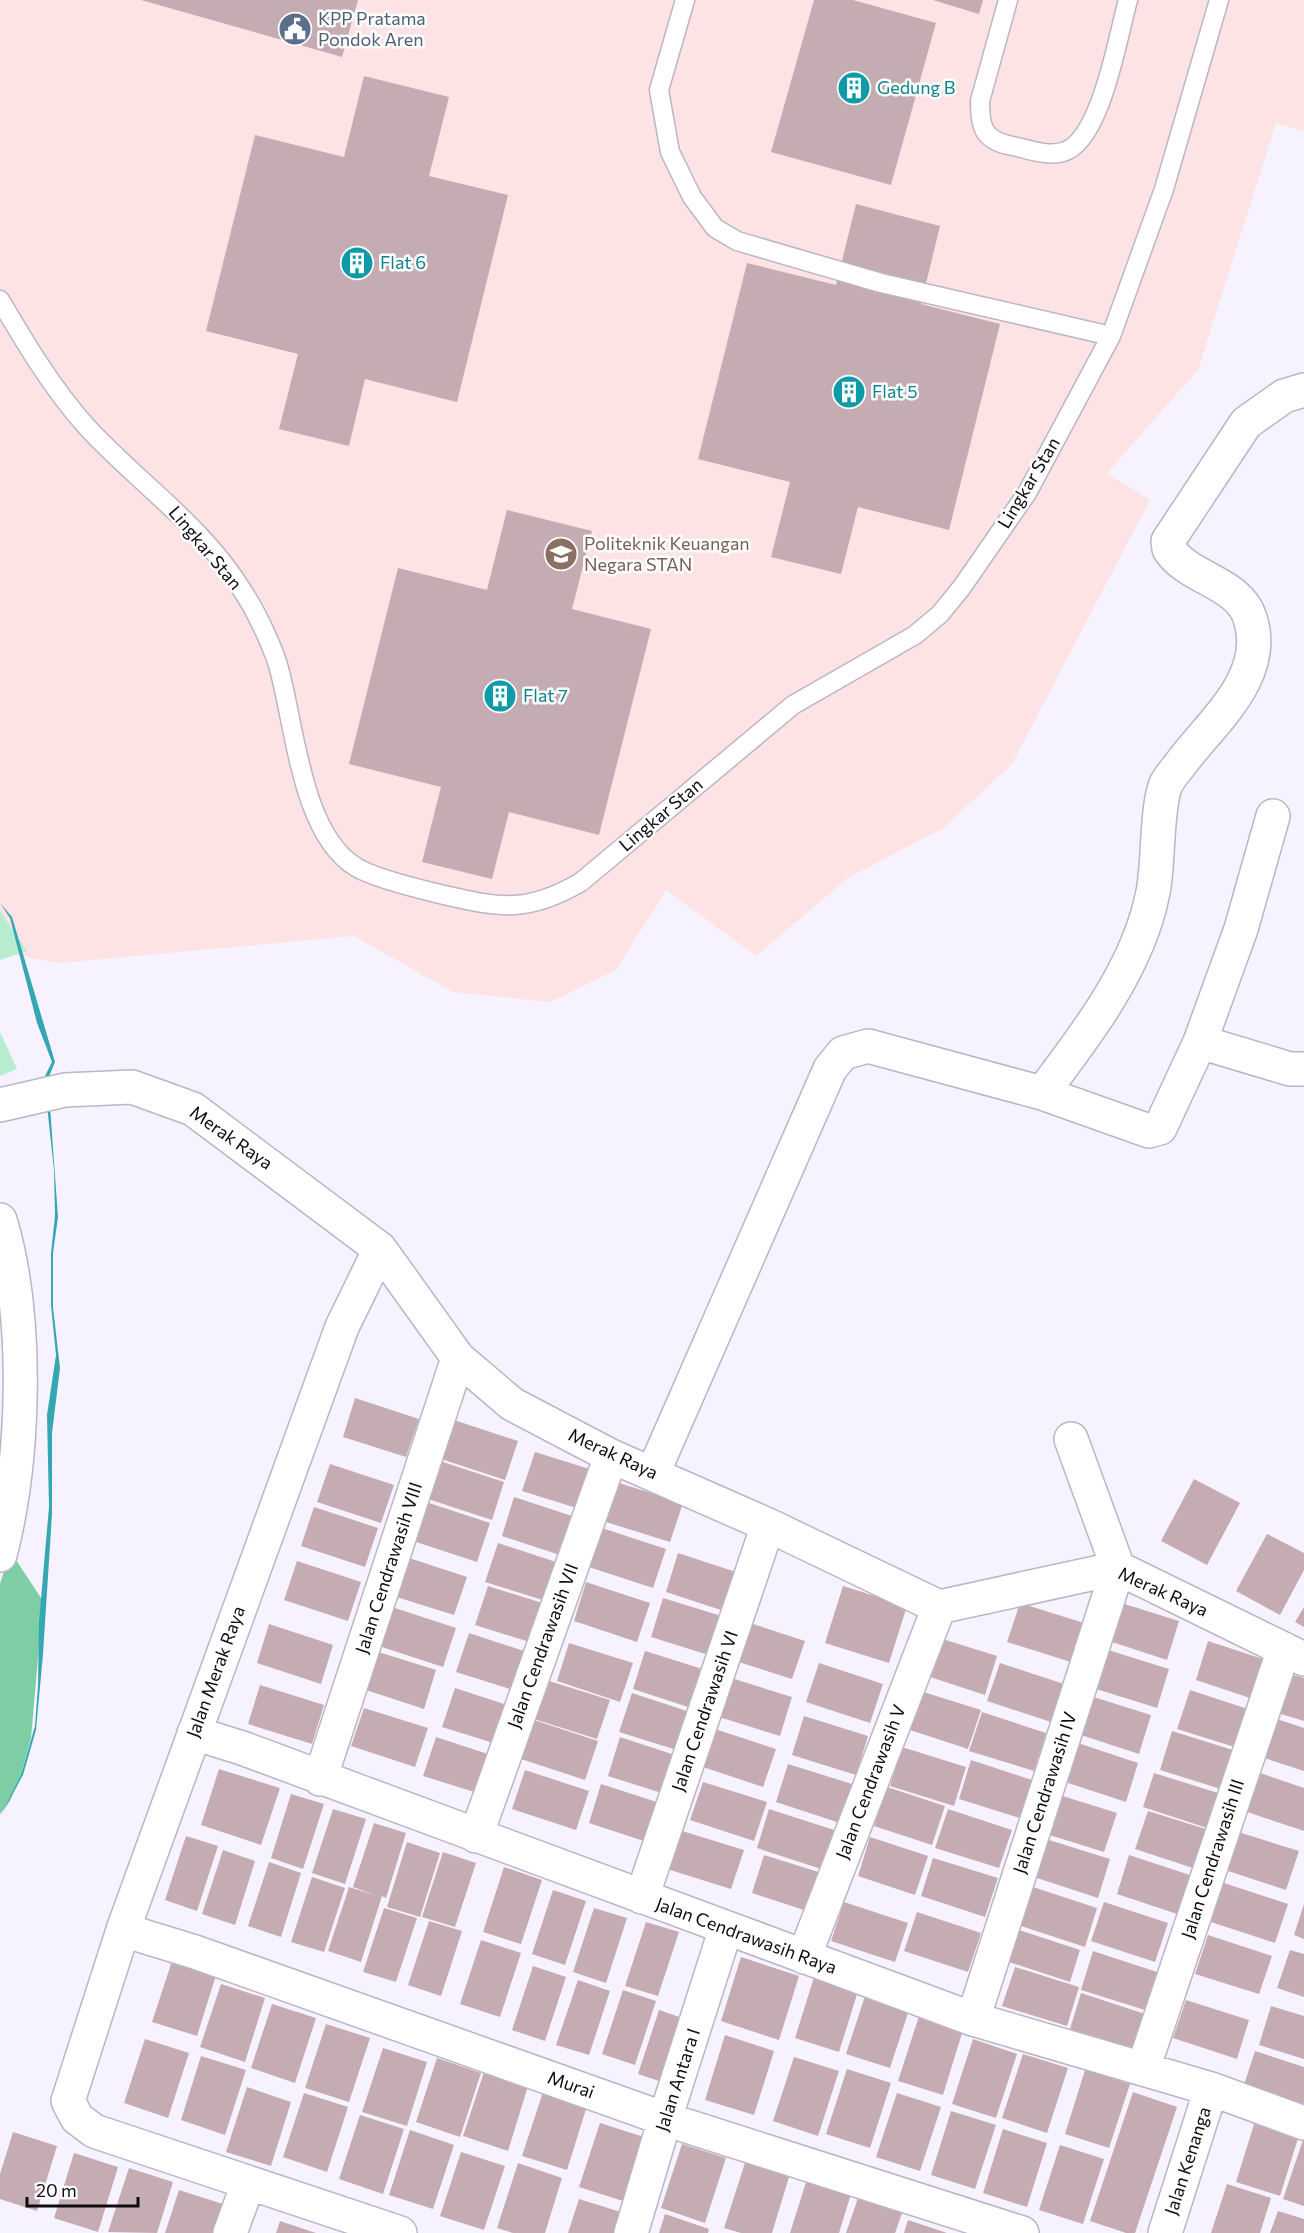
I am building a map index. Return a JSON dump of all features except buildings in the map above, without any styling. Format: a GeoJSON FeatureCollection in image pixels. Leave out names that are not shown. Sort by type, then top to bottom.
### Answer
{"type":"FeatureCollection","features":[{"type":"Feature","properties":{"kind":"street"},"geometry":{"type":"LineString","coordinates":[[1042,1093],[1065,1063],[1121,978],[1144,925],[1153,893],[1166,784],[1207,728],[1233,700],[1245,681],[1254,644],[1250,616],[1236,596],[1181,562],[1169,549],[1168,541],[1246,423],[1284,396],[1304,390]]}},
{"type":"Feature","properties":{"kind":"street"},"geometry":{"type":"LineString","coordinates":[[653,1473],[830,1069],[843,1053],[868,1046],[1042,1093],[1149,1131],[1160,1128],[1200,1042],[1241,929],[1273,816]]}},
{"type":"Feature","properties":{"kind":"street"},"geometry":{"type":"LineString","coordinates":[[1200,1042],[1290,1069],[1304,1069]]}},
{"type":"Feature","properties":{"kind":"street","name":"Merak Raya"},"geometry":{"type":"LineString","coordinates":[[5,1104],[65,1090],[132,1087],[193,1109],[380,1249],[458,1358],[512,1404],[612,1456],[768,1525],[939,1607],[1118,1568],[1294,1654]]}},
{"type":"Feature","properties":{"kind":"street"},"geometry":{"type":"LineString","coordinates":[[0,1220],[16,1296],[20,1366],[16,1445],[7,1528],[0,1555]]}},
{"type":"Feature","properties":{"kind":"street","name":"Jalan Merak Raya"},"geometry":{"type":"LineString","coordinates":[[248,2184],[94,2131],[77,2118],[68,2101],[123,1930],[342,1327],[380,1249]]}},
{"type":"Feature","properties":{"kind":"street","name":"Jalan Cendrawasih VIII"},"geometry":{"type":"LineString","coordinates":[[320,1779],[458,1358]]}},
{"type":"Feature","properties":{"kind":"street"},"geometry":{"type":"LineString","coordinates":[[1071,1439],[1118,1568]]}},
{"type":"Feature","properties":{"kind":"street","name":"Jalan Cendrawasih VII"},"geometry":{"type":"LineString","coordinates":[[476,1836],[612,1456]]}},
{"type":"Feature","properties":{"kind":"street","name":"Jalan Cendrawasih VI"},"geometry":{"type":"LineString","coordinates":[[642,1897],[768,1525]]}},
{"type":"Feature","properties":{"kind":"street","name":"Jalan Cendrawasih IV"},"geometry":{"type":"LineString","coordinates":[[973,2019],[1118,1568]]}},
{"type":"Feature","properties":{"kind":"street","name":"Jalan Cendrawasih V"},"geometry":{"type":"LineString","coordinates":[[804,1957],[939,1607]]}},
{"type":"Feature","properties":{"kind":"street","name":"Jalan Cendrawasih III"},"geometry":{"type":"LineString","coordinates":[[1143,2069],[1294,1654]]}},
{"type":"Feature","properties":{"kind":"street","name":"Jalan Cendrawasih Raya"},"geometry":{"type":"LineString","coordinates":[[194,1733],[242,1748],[320,1779],[973,2019],[1211,2089],[1304,2123]]}},
{"type":"Feature","properties":{"kind":"street","name":"Jalan Antara I"},"geometry":{"type":"LineString","coordinates":[[632,2233],[665,2118],[726,1928]]}},
{"type":"Feature","properties":{"kind":"street","name":"Murai"},"geometry":{"type":"LineString","coordinates":[[123,1930],[195,1952],[665,2118],[1022,2233]]}},
{"type":"Feature","properties":{"kind":"street","name":"Jalan Kenanga"},"geometry":{"type":"LineString","coordinates":[[1165,2233],[1211,2089]]}},
{"type":"Feature","properties":{"kind":"street"},"geometry":{"type":"LineString","coordinates":[[230,2233],[248,2184],[400,2233]]}},
{"type":"Feature","properties":{"kind":"lane"},"geometry":{"type":"LineString","coordinates":[[685,0],[659,90],[670,152],[692,197],[715,228],[737,241],[881,283],[1111,336]]}},
{"type":"Feature","properties":{"kind":"lane"},"geometry":{"type":"LineString","coordinates":[[1008,0],[980,101],[980,118],[985,134],[995,142],[1050,154],[1064,152],[1080,142],[1096,115],[1128,0]]}},
{"type":"Feature","properties":{"kind":"lane","name":"Lingkar Stan"},"geometry":{"type":"LineString","coordinates":[[0,300],[39,366],[87,426],[165,500],[242,590],[277,663],[315,818],[329,843],[356,868],[426,891],[486,905],[524,906],[555,897],[581,882],[793,705],[915,635],[940,614],[1027,493],[1111,336],[1164,189],[1219,0]]}},
{"type":"Feature","properties":{"kind":"shaded area","name":"Politeknik Keuangan Negara STAN"},"geometry":{"type":"Polygon","coordinates":[[[0,0],[1304,0],[1304,131],[1276,123],[1198,370],[1107,473],[1150,500],[1012,764],[942,829],[849,877],[756,956],[666,890],[616,970],[550,1002],[453,992],[354,936],[59,963],[0,952],[0,0]]]}},
{"type":"Feature","properties":{"kind":"green space"},"geometry":{"type":"Polygon","coordinates":[[[0,911],[27,951],[0,960],[0,911]]]}},
{"type":"Feature","properties":{"kind":"green space"},"geometry":{"type":"Polygon","coordinates":[[[0,1032],[17,1069],[0,1076],[0,1032]]]}},
{"type":"Feature","properties":{"kind":"green space"},"geometry":{"type":"Polygon","coordinates":[[[10,1551],[43,1601],[31,1738],[21,1775],[10,1801],[0,1814],[0,1584],[10,1551]]]}},
{"type":"Feature","properties":{"kind":"water"},"geometry":{"type":"Polygon","coordinates":[[[0,903],[12,917],[55,1062],[48,1079],[58,1217],[53,1253],[53,1307],[60,1368],[52,1433],[52,1514],[36,1730],[23,1775],[0,1817],[21,1775],[35,1726],[39,1622],[49,1507],[47,1415],[56,1355],[51,1305],[51,1253],[55,1216],[54,1170],[44,1078],[52,1062],[37,1023],[10,918],[0,903]]]}},
{"type":"Feature","properties":{"kind":"place","name":"KPP Pratama Pondok Aren"},"geometry":{"type":"Point","coordinates":[295,29]}},
{"type":"Feature","properties":{"kind":"place","name":"Gedung B"},"geometry":{"type":"Point","coordinates":[854,88]}},
{"type":"Feature","properties":{"kind":"place","name":"Flat 6"},"geometry":{"type":"Point","coordinates":[357,263]}},
{"type":"Feature","properties":{"kind":"place","name":"Flat 5"},"geometry":{"type":"Point","coordinates":[849,392]}},
{"type":"Feature","properties":{"kind":"place","name":"Politeknik Keuangan Negara STAN"},"geometry":{"type":"Point","coordinates":[561,554]}},
{"type":"Feature","properties":{"kind":"place","name":"Flat 7"},"geometry":{"type":"Point","coordinates":[500,696]}}]}
